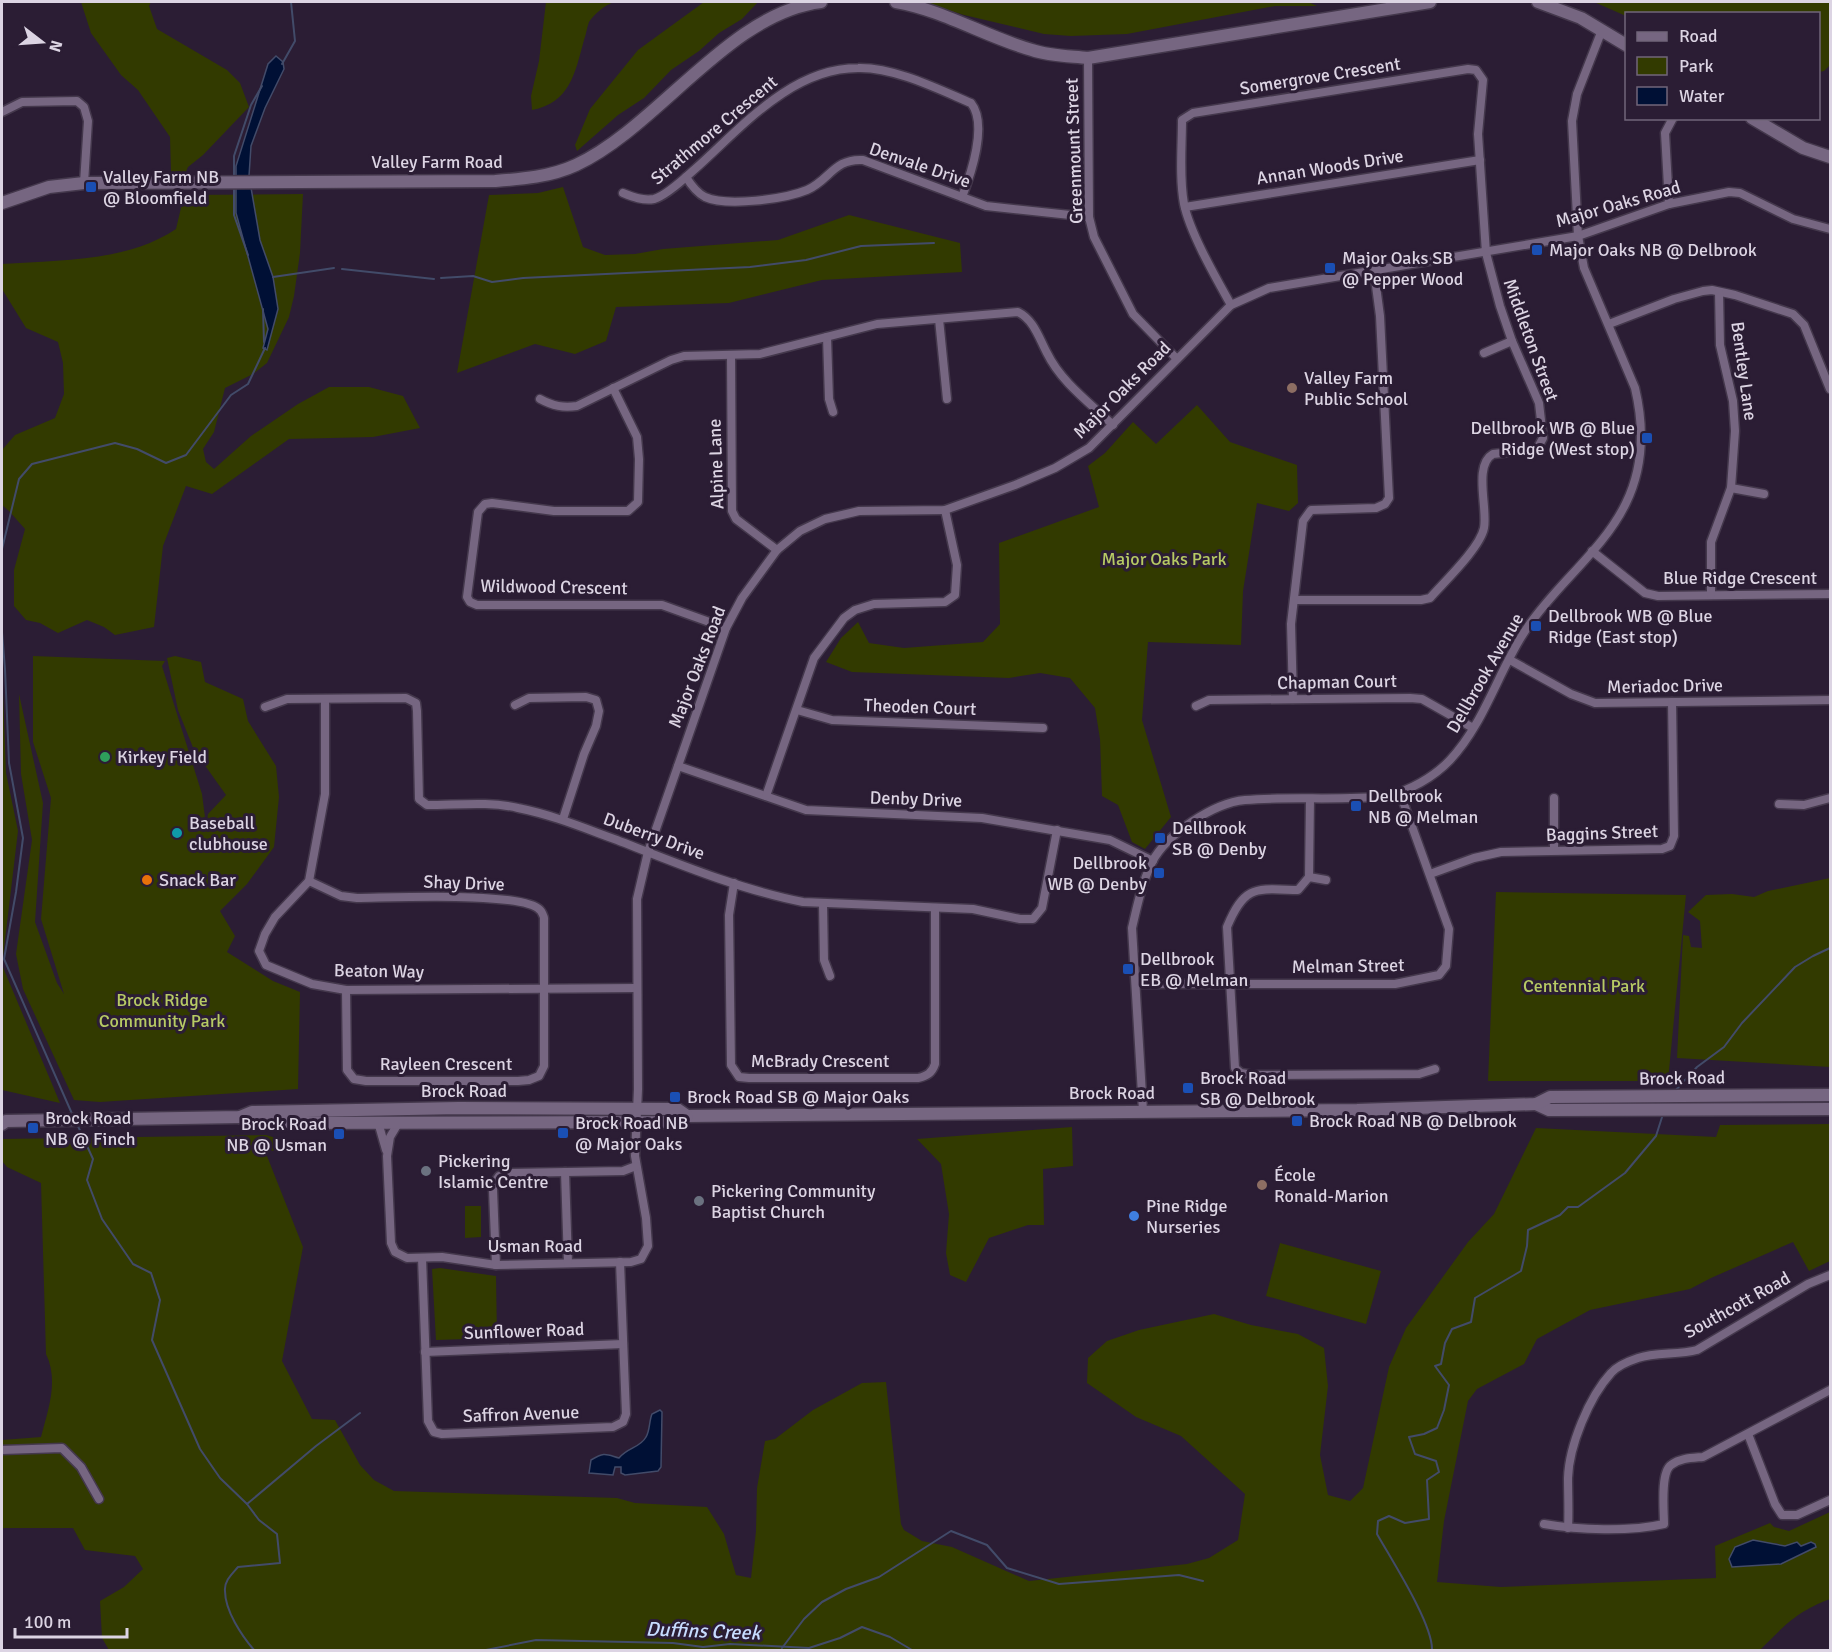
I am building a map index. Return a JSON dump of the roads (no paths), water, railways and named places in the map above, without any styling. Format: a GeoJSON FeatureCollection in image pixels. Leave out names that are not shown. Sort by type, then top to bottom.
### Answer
{"type":"FeatureCollection","features":[{"type":"Feature","properties":{"kind":"main road","name":"Valley Farm Road"},"geometry":{"type":"LineString","coordinates":[[2,203],[49,187],[84,183],[495,181],[554,173],[591,157],[629,132],[747,31],[780,14],[820,2]]}},
{"type":"Feature","properties":{"kind":"main road"},"geometry":{"type":"LineString","coordinates":[[896,2],[924,9],[1033,51],[1088,58],[1430,2]]}},
{"type":"Feature","properties":{"kind":"main road"},"geometry":{"type":"LineString","coordinates":[[1538,2],[1581,18],[1625,44]]}},
{"type":"Feature","properties":{"kind":"main road"},"geometry":{"type":"LineString","coordinates":[[1755,120],[1803,148],[1830,157]]}},
{"type":"Feature","properties":{"kind":"main road","name":"Brock Road"},"geometry":{"type":"LineString","coordinates":[[240,1117],[252,1123],[676,1122],[687,1116],[1357,1110],[1536,1104],[1550,1097],[1830,1095]]}},
{"type":"Feature","properties":{"kind":"main road","name":"Brock Road"},"geometry":{"type":"LineString","coordinates":[[1536,1104],[1549,1110],[1830,1108]]}},
{"type":"Feature","properties":{"kind":"main road"},"geometry":{"type":"LineString","coordinates":[[378,1122],[393,1109]]}},
{"type":"Feature","properties":{"kind":"main road","name":"Brock Road"},"geometry":{"type":"LineString","coordinates":[[3,1120],[240,1117],[252,1112],[393,1109],[678,1109],[687,1116]]}},
{"type":"Feature","properties":{"kind":"street","name":"Dellbrook Avenue"},"geometry":{"type":"LineString","coordinates":[[1143,1111],[1132,928],[1137,903],[1153,861],[1170,839],[1198,817],[1243,800],[1383,796],[1400,793],[1447,763],[1473,728],[1525,631],[1592,551],[1626,504],[1636,476],[1641,450],[1640,407],[1635,388],[1584,268],[1578,236],[1572,121],[1576,94],[1602,30]]}},
{"type":"Feature","properties":{"kind":"street","name":"Greenmount Street"},"geometry":{"type":"LineString","coordinates":[[1088,58],[1089,217],[1094,237],[1133,314],[1177,359]]}},
{"type":"Feature","properties":{"kind":"street","name":"Strathmore Crescent"},"geometry":{"type":"LineString","coordinates":[[623,193],[644,200],[657,198],[686,177],[776,97],[795,84],[828,71],[867,68],[891,72],[971,103],[976,110],[975,159],[962,197]]}},
{"type":"Feature","properties":{"kind":"street","name":"Somergrove Crescent"},"geometry":{"type":"LineString","coordinates":[[1231,305],[1190,223],[1185,207],[1182,192],[1182,120],[1187,115],[1468,69],[1476,70],[1483,80],[1478,134],[1486,253]]}},
{"type":"Feature","properties":{"kind":"street"},"geometry":{"type":"LineString","coordinates":[[2,112],[22,102],[77,101],[84,107],[88,121],[84,183]]}},
{"type":"Feature","properties":{"kind":"street"},"geometry":{"type":"LineString","coordinates":[[1669,204],[1665,134],[1672,120]]}},
{"type":"Feature","properties":{"kind":"street","name":"Denvale Drive"},"geometry":{"type":"LineString","coordinates":[[686,177],[692,187],[706,197],[726,201],[771,200],[808,189],[843,162],[854,159],[863,160],[986,206],[1089,217]]}},
{"type":"Feature","properties":{"kind":"street","name":"Annan Woods Drive"},"geometry":{"type":"LineString","coordinates":[[1185,207],[1480,160]]}},
{"type":"Feature","properties":{"kind":"street","name":"Major Oaks Road"},"geometry":{"type":"LineString","coordinates":[[636,1166],[637,899],[648,852],[726,628],[742,598],[777,550],[800,531],[841,514],[859,511],[945,510],[1055,468],[1080,455],[1113,425],[1231,305],[1269,288],[1578,236],[1669,204],[1729,192],[1740,194],[1793,219],[1830,229]]}},
{"type":"Feature","properties":{"kind":"street","name":"Middleton Street"},"geometry":{"type":"LineString","coordinates":[[1294,600],[1421,600],[1430,598],[1476,545],[1484,529],[1483,467],[1488,457],[1493,454],[1537,449],[1543,438],[1539,403],[1512,340],[1486,253]]}},
{"type":"Feature","properties":{"kind":"street"},"geometry":{"type":"LineString","coordinates":[[1293,699],[1291,624],[1305,516],[1311,510],[1376,508],[1385,504],[1389,498],[1380,316],[1374,271]]}},
{"type":"Feature","properties":{"kind":"street"},"geometry":{"type":"LineString","coordinates":[[1609,324],[1684,296],[1703,291],[1719,292],[1793,314],[1804,325],[1830,389]]}},
{"type":"Feature","properties":{"kind":"street","name":"Bentley Lane"},"geometry":{"type":"LineString","coordinates":[[1711,595],[1711,542],[1731,488],[1734,421],[1733,401],[1720,345],[1719,292]]}},
{"type":"Feature","properties":{"kind":"street"},"geometry":{"type":"LineString","coordinates":[[540,399],[564,407],[577,406],[671,360],[684,356],[760,354],[877,324],[1018,312],[1029,318],[1048,357],[1070,385],[1113,425]]}},
{"type":"Feature","properties":{"kind":"street"},"geometry":{"type":"LineString","coordinates":[[939,318],[947,399]]}},
{"type":"Feature","properties":{"kind":"street"},"geometry":{"type":"LineString","coordinates":[[827,337],[829,399],[833,412]]}},
{"type":"Feature","properties":{"kind":"street"},"geometry":{"type":"LineString","coordinates":[[1484,353],[1512,340]]}},
{"type":"Feature","properties":{"kind":"street","name":"Alpine Lane"},"geometry":{"type":"LineString","coordinates":[[731,355],[732,511],[736,519],[777,550]]}},
{"type":"Feature","properties":{"kind":"street","name":"Wildwood Crescent"},"geometry":{"type":"LineString","coordinates":[[613,388],[637,438],[638,502],[628,511],[554,511],[492,502],[485,504],[478,512],[467,597],[470,602],[477,604],[662,605],[726,628]]}},
{"type":"Feature","properties":{"kind":"street"},"geometry":{"type":"LineString","coordinates":[[1731,488],[1764,494]]}},
{"type":"Feature","properties":{"kind":"street"},"geometry":{"type":"LineString","coordinates":[[766,796],[814,658],[844,618],[855,610],[874,604],[945,602],[955,595],[957,565],[945,510]]}},
{"type":"Feature","properties":{"kind":"street","name":"Blue Ridge Crescent"},"geometry":{"type":"LineString","coordinates":[[1592,551],[1645,593],[1658,596],[1830,594]]}},
{"type":"Feature","properties":{"kind":"street","name":"Meriadoc Drive"},"geometry":{"type":"LineString","coordinates":[[1510,660],[1571,694],[1595,703],[1830,700]]}},
{"type":"Feature","properties":{"kind":"street"},"geometry":{"type":"LineString","coordinates":[[515,705],[529,698],[586,697],[596,700],[599,711],[596,726],[563,819]]}},
{"type":"Feature","properties":{"kind":"street","name":"Duberry Drive"},"geometry":{"type":"LineString","coordinates":[[265,706],[287,699],[406,698],[416,703],[419,799],[427,805],[498,805],[563,819],[734,883],[779,897],[823,904],[974,909],[1020,919],[1032,919],[1042,908],[1057,830]]}},
{"type":"Feature","properties":{"kind":"street"},"geometry":{"type":"LineString","coordinates":[[309,881],[325,794],[325,699]]}},
{"type":"Feature","properties":{"kind":"street","name":"Chapman Court"},"geometry":{"type":"LineString","coordinates":[[1196,706],[1209,700],[1422,699],[1473,728]]}},
{"type":"Feature","properties":{"kind":"street","name":"Baggins Street"},"geometry":{"type":"LineString","coordinates":[[1430,874],[1474,858],[1501,852],[1662,849],[1670,846],[1674,836],[1672,702]]}},
{"type":"Feature","properties":{"kind":"street","name":"Theoden Court"},"geometry":{"type":"LineString","coordinates":[[796,710],[832,720],[1043,728]]}},
{"type":"Feature","properties":{"kind":"street","name":"Denby Drive"},"geometry":{"type":"LineString","coordinates":[[678,766],[806,810],[982,818],[1110,840],[1153,861]]}},
{"type":"Feature","properties":{"kind":"street","name":"Melman Street"},"geometry":{"type":"LineString","coordinates":[[1136,984],[1395,984],[1439,975],[1446,966],[1449,929],[1400,793]]}},
{"type":"Feature","properties":{"kind":"street"},"geometry":{"type":"LineString","coordinates":[[1554,798],[1554,850]]}},
{"type":"Feature","properties":{"kind":"street"},"geometry":{"type":"LineString","coordinates":[[1779,804],[1804,805],[1830,798]]}},
{"type":"Feature","properties":{"kind":"street"},"geometry":{"type":"LineString","coordinates":[[1310,799],[1309,877],[1298,890],[1260,889],[1252,891],[1234,909],[1227,927],[1235,1068],[1241,1073],[1254,1075],[1419,1074],[1435,1069]]}},
{"type":"Feature","properties":{"kind":"street"},"geometry":{"type":"LineString","coordinates":[[1309,877],[1326,880]]}},
{"type":"Feature","properties":{"kind":"street","name":"Shay Drive"},"geometry":{"type":"LineString","coordinates":[[309,881],[340,896],[357,898],[492,897],[534,906],[541,910],[544,918],[544,988]]}},
{"type":"Feature","properties":{"kind":"street","name":"Beaton Way"},"geometry":{"type":"LineString","coordinates":[[309,881],[275,917],[265,934],[259,951],[266,965],[312,984],[346,990],[637,988]]}},
{"type":"Feature","properties":{"kind":"street","name":"McBrady Crescent"},"geometry":{"type":"LineString","coordinates":[[734,883],[729,915],[730,1065],[739,1077],[918,1078],[933,1071],[935,908]]}},
{"type":"Feature","properties":{"kind":"street"},"geometry":{"type":"LineString","coordinates":[[823,904],[825,960],[830,976]]}},
{"type":"Feature","properties":{"kind":"street","name":"Rayleen Crescent"},"geometry":{"type":"LineString","coordinates":[[346,990],[347,1070],[354,1079],[366,1081],[518,1081],[539,1076],[544,1066],[544,988]]}},
{"type":"Feature","properties":{"kind":"street","name":"Usman Road"},"geometry":{"type":"LineString","coordinates":[[378,1122],[387,1156],[392,1248],[402,1257],[442,1257],[496,1265],[620,1262],[641,1259],[648,1246],[643,1200],[636,1166]]}},
{"type":"Feature","properties":{"kind":"street","name":"Usman Road"},"geometry":{"type":"LineString","coordinates":[[387,1156],[390,1137],[399,1122]]}},
{"type":"Feature","properties":{"kind":"street"},"geometry":{"type":"LineString","coordinates":[[496,1265],[493,1190],[494,1183],[499,1176],[510,1173],[623,1171],[636,1166]]}},
{"type":"Feature","properties":{"kind":"street"},"geometry":{"type":"LineString","coordinates":[[565,1172],[568,1263]]}},
{"type":"Feature","properties":{"kind":"street","name":"Saffron Avenue"},"geometry":{"type":"LineString","coordinates":[[422,1258],[428,1421],[430,1427],[438,1433],[603,1428],[620,1425],[626,1414],[620,1262]]}},
{"type":"Feature","properties":{"kind":"street","name":"Southcott Road"},"geometry":{"type":"LineString","coordinates":[[1568,1528],[1568,1477],[1571,1457],[1579,1431],[1599,1388],[1612,1371],[1642,1356],[1682,1354],[1697,1350],[1808,1284],[1830,1275]]}},
{"type":"Feature","properties":{"kind":"street","name":"Sunflower Road"},"geometry":{"type":"LineString","coordinates":[[425,1352],[623,1344]]}},
{"type":"Feature","properties":{"kind":"street"},"geometry":{"type":"LineString","coordinates":[[1544,1524],[1568,1528],[1650,1527],[1664,1524],[1665,1474],[1670,1466],[1682,1460],[1703,1457],[1830,1390]]}},
{"type":"Feature","properties":{"kind":"street"},"geometry":{"type":"LineString","coordinates":[[1748,1434],[1775,1504],[1782,1515],[1797,1515],[1830,1500]]}},
{"type":"Feature","properties":{"kind":"street"},"geometry":{"type":"LineString","coordinates":[[2,1450],[62,1448],[81,1467],[99,1499]]}},
{"type":"Feature","properties":{"kind":"water"},"geometry":{"type":"Polygon","coordinates":[[[276,56],[283,62],[284,69],[265,108],[251,146],[249,176],[260,240],[273,277],[278,309],[267,350],[263,348],[268,329],[236,213],[236,166],[268,64],[276,56]]]}},
{"type":"Feature","properties":{"kind":"water"},"geometry":{"type":"Polygon","coordinates":[[[660,1410],[662,1412],[661,1467],[658,1471],[625,1475],[621,1473],[621,1467],[615,1467],[613,1475],[589,1473],[591,1460],[605,1454],[619,1458],[641,1443],[647,1435],[652,1414],[660,1410]]]}},
{"type":"Feature","properties":{"kind":"water"},"geometry":{"type":"Polygon","coordinates":[[[1753,1540],[1785,1546],[1797,1542],[1801,1546],[1811,1542],[1816,1547],[1781,1564],[1732,1567],[1729,1559],[1735,1547],[1753,1540]]]}},
{"type":"Feature","properties":{"kind":"waterway"},"geometry":{"type":"LineString","coordinates":[[282,64],[295,41],[291,2]]}},
{"type":"Feature","properties":{"kind":"waterway"},"geometry":{"type":"LineString","coordinates":[[234,179],[234,156],[251,105],[262,86]]}},
{"type":"Feature","properties":{"kind":"waterway"},"geometry":{"type":"LineString","coordinates":[[234,188],[234,215],[248,255]]}},
{"type":"Feature","properties":{"kind":"waterway"},"geometry":{"type":"LineString","coordinates":[[441,278],[473,276],[492,282],[523,278],[750,267],[806,260],[861,246],[934,243]]}},
{"type":"Feature","properties":{"kind":"waterway"},"geometry":{"type":"LineString","coordinates":[[273,277],[334,268]]}},
{"type":"Feature","properties":{"kind":"waterway"},"geometry":{"type":"LineString","coordinates":[[342,269],[434,279]]}},
{"type":"Feature","properties":{"kind":"waterway"},"geometry":{"type":"LineString","coordinates":[[263,309],[264,342]]}},
{"type":"Feature","properties":{"kind":"waterway"},"geometry":{"type":"LineString","coordinates":[[2,549],[19,479],[32,464],[115,443],[137,449],[166,463],[186,455],[231,395],[248,384],[265,348]]}},
{"type":"Feature","properties":{"kind":"waterway"},"geometry":{"type":"LineString","coordinates":[[2,632],[9,763],[23,838],[4,959],[73,1116]]}},
{"type":"Feature","properties":{"kind":"waterway"},"geometry":{"type":"LineString","coordinates":[[1675,1091],[1697,1067],[1724,1047],[1742,1023],[1795,967],[1830,948]]}},
{"type":"Feature","properties":{"kind":"waterway"},"geometry":{"type":"LineString","coordinates":[[1432,1650],[1426,1624],[1419,1608],[1377,1534],[1378,1521],[1389,1516],[1405,1523],[1429,1519],[1427,1480],[1439,1472],[1436,1461],[1415,1454],[1409,1437],[1437,1428],[1444,1410],[1449,1385],[1435,1366],[1441,1364],[1445,1343],[1452,1329],[1471,1322],[1475,1298],[1521,1271],[1528,1230],[1560,1215],[1568,1207],[1578,1207],[1625,1173],[1656,1136],[1663,1114]]}},
{"type":"Feature","properties":{"kind":"waterway"},"geometry":{"type":"LineString","coordinates":[[77,1124],[93,1159],[87,1180],[102,1219],[133,1264],[151,1273],[160,1300],[152,1340],[200,1449],[220,1478],[247,1504],[259,1520],[277,1534],[280,1563],[238,1567],[225,1587],[231,1615],[254,1650]]}},
{"type":"Feature","properties":{"kind":"waterway"},"geometry":{"type":"LineString","coordinates":[[247,1504],[316,1446],[360,1413]]}},
{"type":"Feature","properties":{"kind":"waterway"},"geometry":{"type":"LineString","coordinates":[[782,1648],[804,1619],[822,1602],[846,1589],[879,1577],[951,1531],[987,1545],[1007,1568],[1059,1584],[1179,1575],[1203,1581]]}},
{"type":"Feature","properties":{"kind":"waterway","name":"Duffins Creek"},"geometry":{"type":"LineString","coordinates":[[486,1650],[536,1640],[673,1643],[703,1647],[730,1644],[809,1648],[840,1638],[862,1627],[890,1637],[912,1650]]}},
{"type":"Feature","properties":{"kind":"place","name":"Valley Farm NB @ Bloomfield"},"geometry":{"type":"Point","coordinates":[91,187]}},
{"type":"Feature","properties":{"kind":"place","name":"Major Oaks NB @ Delbrook"},"geometry":{"type":"Point","coordinates":[1537,250]}},
{"type":"Feature","properties":{"kind":"place","name":"Major Oaks SB @ Pepper Wood"},"geometry":{"type":"Point","coordinates":[1330,268]}},
{"type":"Feature","properties":{"kind":"place","name":"Valley Farm Public School"},"geometry":{"type":"Point","coordinates":[1292,388]}},
{"type":"Feature","properties":{"kind":"place","name":"Dellbrook WB @ Blue Ridge (West stop)"},"geometry":{"type":"Point","coordinates":[1647,438]}},
{"type":"Feature","properties":{"kind":"place","name":"Dellbrook WB @ Blue Ridge (East stop)"},"geometry":{"type":"Point","coordinates":[1536,626]}},
{"type":"Feature","properties":{"kind":"place","name":"Kirkey Field"},"geometry":{"type":"Point","coordinates":[105,757]}},
{"type":"Feature","properties":{"kind":"place","name":"Dellbrook NB @ Melman"},"geometry":{"type":"Point","coordinates":[1356,806]}},
{"type":"Feature","properties":{"kind":"place","name":"Baseball clubhouse"},"geometry":{"type":"Point","coordinates":[177,833]}},
{"type":"Feature","properties":{"kind":"place","name":"Dellbrook SB @ Denby"},"geometry":{"type":"Point","coordinates":[1160,838]}},
{"type":"Feature","properties":{"kind":"place","name":"Dellbrook WB @ Denby"},"geometry":{"type":"Point","coordinates":[1159,873]}},
{"type":"Feature","properties":{"kind":"place","name":"Snack Bar"},"geometry":{"type":"Point","coordinates":[147,880]}},
{"type":"Feature","properties":{"kind":"place","name":"Dellbrook EB @ Melman"},"geometry":{"type":"Point","coordinates":[1128,969]}},
{"type":"Feature","properties":{"kind":"place","name":"Brock Road SB @ Delbrook"},"geometry":{"type":"Point","coordinates":[1188,1088]}},
{"type":"Feature","properties":{"kind":"place","name":"Brock Road SB @ Major Oaks"},"geometry":{"type":"Point","coordinates":[675,1097]}},
{"type":"Feature","properties":{"kind":"place","name":"Brock Road NB @ Delbrook"},"geometry":{"type":"Point","coordinates":[1297,1121]}},
{"type":"Feature","properties":{"kind":"place","name":"Brock Road NB @ Finch"},"geometry":{"type":"Point","coordinates":[33,1128]}},
{"type":"Feature","properties":{"kind":"place","name":"Brock Road NB @ Major Oaks"},"geometry":{"type":"Point","coordinates":[563,1133]}},
{"type":"Feature","properties":{"kind":"place","name":"Brock Road NB @ Usman"},"geometry":{"type":"Point","coordinates":[339,1134]}},
{"type":"Feature","properties":{"kind":"place","name":"Pickering Islamic Centre"},"geometry":{"type":"Point","coordinates":[426,1171]}},
{"type":"Feature","properties":{"kind":"place","name":"École Ronald-Marion"},"geometry":{"type":"Point","coordinates":[1262,1185]}},
{"type":"Feature","properties":{"kind":"place","name":"Pickering Community Baptist Church"},"geometry":{"type":"Point","coordinates":[699,1201]}},
{"type":"Feature","properties":{"kind":"place","name":"Pine Ridge Nurseries"},"geometry":{"type":"Point","coordinates":[1134,1216]}},
{"type":"Feature","properties":{"kind":"park label","name":"Major Oaks Park"},"geometry":{"type":"Point","coordinates":[1164,559]}},
{"type":"Feature","properties":{"kind":"park label","name":"Centennial Park"},"geometry":{"type":"Point","coordinates":[1584,986]}},
{"type":"Feature","properties":{"kind":"park label","name":"Brock Ridge Community Park"},"geometry":{"type":"Point","coordinates":[162,1010]}}]}
